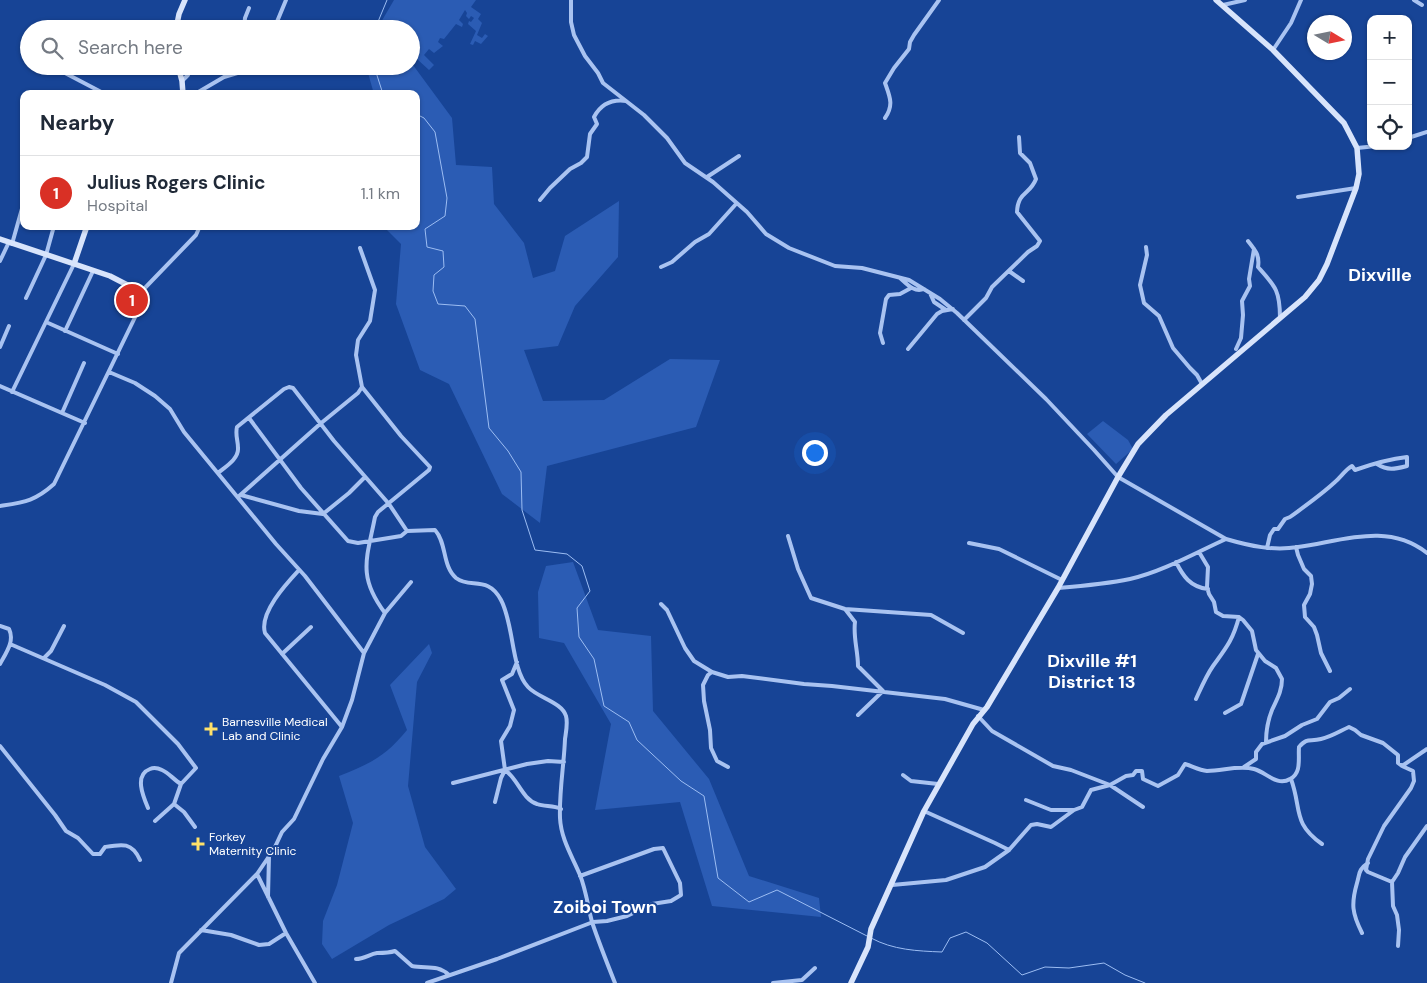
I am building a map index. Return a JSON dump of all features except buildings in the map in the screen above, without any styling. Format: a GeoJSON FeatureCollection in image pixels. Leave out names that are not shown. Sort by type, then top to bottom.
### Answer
{"type":"FeatureCollection","features":[{"type":"Feature","properties":{"kind":"main road"},"geometry":{"type":"LineString","coordinates":[[178,20],[185,0]]}},
{"type":"Feature","properties":{"kind":"main road"},"geometry":{"type":"LineString","coordinates":[[851,983],[868,947],[871,929],[938,784],[1058,588],[1138,444],[1166,415],[1225,367],[1305,297],[1319,280],[1334,247],[1356,188],[1360,174],[1357,148],[1344,124],[1273,50],[1216,0]]}},
{"type":"Feature","properties":{"kind":"main road"},"geometry":{"type":"LineString","coordinates":[[180,75],[183,90]]}},
{"type":"Feature","properties":{"kind":"main road"},"geometry":{"type":"LineString","coordinates":[[74,264],[86,230]]}},
{"type":"Feature","properties":{"kind":"main road"},"geometry":{"type":"LineString","coordinates":[[0,239],[110,276],[141,292],[141,305]]}},
{"type":"Feature","properties":{"kind":"street"},"geometry":{"type":"LineString","coordinates":[[278,20],[286,0]]}},
{"type":"Feature","properties":{"kind":"street"},"geometry":{"type":"LineString","coordinates":[[570,0],[572,28],[580,48],[605,85],[628,102],[667,138],[685,163],[707,177],[747,212],[766,234],[788,248],[835,266],[862,268],[909,280],[930,293],[953,309],[1046,399],[1118,477],[1226,539],[1245,545],[1267,548],[1296,547],[1353,537],[1381,535],[1406,539],[1427,553]]}},
{"type":"Feature","properties":{"kind":"street"},"geometry":{"type":"LineString","coordinates":[[885,118],[890,111],[890,104],[885,84],[894,68],[909,49],[914,35],[939,0]]}},
{"type":"Feature","properties":{"kind":"street"},"geometry":{"type":"LineString","coordinates":[[1222,6],[1245,0]]}},
{"type":"Feature","properties":{"kind":"street"},"geometry":{"type":"LineString","coordinates":[[1273,50],[1292,23],[1301,0]]}},
{"type":"Feature","properties":{"kind":"street"},"geometry":{"type":"LineString","coordinates":[[1414,0],[1422,5]]}},
{"type":"Feature","properties":{"kind":"street"},"geometry":{"type":"LineString","coordinates":[[245,20],[249,8]]}},
{"type":"Feature","properties":{"kind":"street"},"geometry":{"type":"LineString","coordinates":[[67,75],[97,90]]}},
{"type":"Feature","properties":{"kind":"street"},"geometry":{"type":"LineString","coordinates":[[182,81],[188,75]]}},
{"type":"Feature","properties":{"kind":"street"},"geometry":{"type":"LineString","coordinates":[[202,90],[231,75]]}},
{"type":"Feature","properties":{"kind":"street"},"geometry":{"type":"LineString","coordinates":[[540,200],[550,188],[586,157],[590,134],[597,124],[594,117],[597,112],[612,101],[628,102]]}},
{"type":"Feature","properties":{"kind":"street"},"geometry":{"type":"LineString","coordinates":[[1412,137],[1427,132]]}},
{"type":"Feature","properties":{"kind":"street"},"geometry":{"type":"LineString","coordinates":[[964,320],[986,298],[992,287],[1037,246],[1040,241],[1017,212],[1019,199],[1032,187],[1036,179],[1030,163],[1020,153],[1019,137]]}},
{"type":"Feature","properties":{"kind":"street"},"geometry":{"type":"LineString","coordinates":[[1357,148],[1367,147]]}},
{"type":"Feature","properties":{"kind":"street"},"geometry":{"type":"LineString","coordinates":[[707,177],[739,156]]}},
{"type":"Feature","properties":{"kind":"street"},"geometry":{"type":"LineString","coordinates":[[1298,197],[1356,188]]}},
{"type":"Feature","properties":{"kind":"street"},"geometry":{"type":"LineString","coordinates":[[661,268],[672,262],[695,242],[709,234],[736,204]]}},
{"type":"Feature","properties":{"kind":"street"},"geometry":{"type":"LineString","coordinates":[[0,261],[11,243],[20,214]]}},
{"type":"Feature","properties":{"kind":"street"},"geometry":{"type":"LineString","coordinates":[[26,298],[46,255],[53,230]]}},
{"type":"Feature","properties":{"kind":"street"},"geometry":{"type":"LineString","coordinates":[[141,292],[196,235],[198,230]]}},
{"type":"Feature","properties":{"kind":"street"},"geometry":{"type":"LineString","coordinates":[[1248,241],[1260,259],[1258,267],[1274,284],[1278,297],[1280,318]]}},
{"type":"Feature","properties":{"kind":"street"},"geometry":{"type":"LineString","coordinates":[[360,248],[375,290],[370,320],[358,340],[356,354],[362,387],[401,436],[430,467],[429,470],[378,512],[376,517],[365,567],[370,592],[385,614]]}},
{"type":"Feature","properties":{"kind":"street"},"geometry":{"type":"LineString","coordinates":[[1146,248],[1147,255],[1140,285],[1144,303],[1159,316],[1173,348],[1197,375],[1202,384]]}},
{"type":"Feature","properties":{"kind":"street"},"geometry":{"type":"LineString","coordinates":[[1236,349],[1241,338],[1242,301],[1250,286],[1249,279],[1254,249]]}},
{"type":"Feature","properties":{"kind":"street"},"geometry":{"type":"LineString","coordinates":[[12,392],[74,264]]}},
{"type":"Feature","properties":{"kind":"street"},"geometry":{"type":"LineString","coordinates":[[65,331],[93,271]]}},
{"type":"Feature","properties":{"kind":"street"},"geometry":{"type":"LineString","coordinates":[[1009,271],[1023,281]]}},
{"type":"Feature","properties":{"kind":"street"},"geometry":{"type":"LineString","coordinates":[[898,277],[911,288],[920,291],[924,289]]}},
{"type":"Feature","properties":{"kind":"street"},"geometry":{"type":"LineString","coordinates":[[883,344],[880,333],[886,299],[889,296],[900,294],[911,288]]}},
{"type":"Feature","properties":{"kind":"street"},"geometry":{"type":"LineString","coordinates":[[930,293],[934,302],[946,310]]}},
{"type":"Feature","properties":{"kind":"street"},"geometry":{"type":"LineString","coordinates":[[0,506],[40,496],[54,484],[85,424],[141,305]]}},
{"type":"Feature","properties":{"kind":"street"},"geometry":{"type":"LineString","coordinates":[[908,349],[937,314],[953,309]]}},
{"type":"Feature","properties":{"kind":"street"},"geometry":{"type":"LineString","coordinates":[[46,322],[118,354]]}},
{"type":"Feature","properties":{"kind":"street"},"geometry":{"type":"LineString","coordinates":[[0,347],[9,326]]}},
{"type":"Feature","properties":{"kind":"street"},"geometry":{"type":"LineString","coordinates":[[62,413],[84,363]]}},
{"type":"Feature","properties":{"kind":"street"},"geometry":{"type":"LineString","coordinates":[[109,372],[135,383],[170,409],[184,432],[239,496],[364,653]]}},
{"type":"Feature","properties":{"kind":"street"},"geometry":{"type":"LineString","coordinates":[[0,386],[85,424]]}},
{"type":"Feature","properties":{"kind":"street"},"geometry":{"type":"LineString","coordinates":[[218,473],[238,454],[235,433],[237,427],[289,386],[293,388],[320,424],[389,504],[407,531]]}},
{"type":"Feature","properties":{"kind":"street"},"geometry":{"type":"LineString","coordinates":[[239,496],[358,393],[362,387]]}},
{"type":"Feature","properties":{"kind":"street"},"geometry":{"type":"LineString","coordinates":[[249,418],[279,460],[323,514],[348,541],[358,543],[400,536],[407,531],[436,530],[441,536],[448,564],[454,576],[464,582],[484,584],[494,591],[501,600],[510,629],[518,668],[528,687],[562,709],[566,717],[564,762],[560,789],[560,818],[563,841],[580,876],[592,922],[615,983]]}},
{"type":"Feature","properties":{"kind":"street"},"geometry":{"type":"LineString","coordinates":[[1267,548],[1270,535],[1274,529],[1278,529],[1285,519],[1333,484],[1342,476],[1346,469],[1352,466],[1355,470],[1377,464],[1386,459],[1407,457],[1407,466],[1396,469],[1387,470],[1377,464]]}},
{"type":"Feature","properties":{"kind":"street"},"geometry":{"type":"LineString","coordinates":[[239,496],[299,511],[323,514],[365,477]]}},
{"type":"Feature","properties":{"kind":"street"},"geometry":{"type":"LineString","coordinates":[[788,536],[798,569],[811,598],[845,609],[931,614],[963,633]]}},
{"type":"Feature","properties":{"kind":"street"},"geometry":{"type":"LineString","coordinates":[[1058,588],[1085,586],[1132,578],[1176,562],[1226,539]]}},
{"type":"Feature","properties":{"kind":"street"},"geometry":{"type":"LineString","coordinates":[[969,542],[999,549],[1062,580]]}},
{"type":"Feature","properties":{"kind":"street"},"geometry":{"type":"LineString","coordinates":[[1296,547],[1304,569],[1311,576],[1310,594],[1304,606],[1305,617],[1314,628],[1323,660],[1330,671]]}},
{"type":"Feature","properties":{"kind":"street"},"geometry":{"type":"LineString","coordinates":[[1199,552],[1208,567],[1208,589],[1216,612],[1223,616],[1238,617],[1243,620],[1252,631],[1258,654],[1276,668],[1282,678],[1279,698],[1273,708],[1266,731],[1266,742]]}},
{"type":"Feature","properties":{"kind":"street"},"geometry":{"type":"LineString","coordinates":[[1176,562],[1184,578],[1200,588],[1208,589]]}},
{"type":"Feature","properties":{"kind":"street"},"geometry":{"type":"LineString","coordinates":[[299,570],[269,609],[264,622],[265,633],[342,728]]}},
{"type":"Feature","properties":{"kind":"street"},"geometry":{"type":"LineString","coordinates":[[171,983],[179,953],[256,874],[269,856],[282,832],[298,813],[323,759],[342,728],[352,700],[364,653],[385,614],[411,582]]}},
{"type":"Feature","properties":{"kind":"street"},"geometry":{"type":"LineString","coordinates":[[661,604],[667,610],[685,648],[694,661],[712,672],[728,677],[742,676],[945,699],[984,710],[987,706]]}},
{"type":"Feature","properties":{"kind":"street"},"geometry":{"type":"LineString","coordinates":[[845,609],[855,622],[854,635],[858,650],[858,666],[883,691]]}},
{"type":"Feature","properties":{"kind":"street"},"geometry":{"type":"LineString","coordinates":[[1196,699],[1206,678],[1234,635],[1238,617]]}},
{"type":"Feature","properties":{"kind":"street"},"geometry":{"type":"LineString","coordinates":[[0,626],[9,629],[11,634],[10,644],[0,664]]}},
{"type":"Feature","properties":{"kind":"street"},"geometry":{"type":"LineString","coordinates":[[44,658],[52,651],[64,626]]}},
{"type":"Feature","properties":{"kind":"street"},"geometry":{"type":"LineString","coordinates":[[282,654],[311,627]]}},
{"type":"Feature","properties":{"kind":"street"},"geometry":{"type":"LineString","coordinates":[[10,644],[105,685],[136,702],[160,724],[196,766],[181,784],[174,804],[155,821]]}},
{"type":"Feature","properties":{"kind":"street"},"geometry":{"type":"LineString","coordinates":[[1225,713],[1241,704],[1258,654]]}},
{"type":"Feature","properties":{"kind":"street"},"geometry":{"type":"LineString","coordinates":[[495,802],[505,770],[502,742],[504,734],[510,726],[514,710],[502,680],[512,674],[517,662]]}},
{"type":"Feature","properties":{"kind":"street"},"geometry":{"type":"LineString","coordinates":[[712,672],[703,684],[711,748],[718,761],[728,767]]}},
{"type":"Feature","properties":{"kind":"street"},"geometry":{"type":"LineString","coordinates":[[1244,767],[1256,759],[1256,752],[1266,742],[1284,736],[1302,725],[1317,720],[1330,702],[1339,698],[1350,689]]}},
{"type":"Feature","properties":{"kind":"street"},"geometry":{"type":"LineString","coordinates":[[858,714],[883,691]]}},
{"type":"Feature","properties":{"kind":"street"},"geometry":{"type":"LineString","coordinates":[[978,716],[992,731],[1053,766],[1071,770],[1110,785],[1143,807]]}},
{"type":"Feature","properties":{"kind":"street"},"geometry":{"type":"LineString","coordinates":[[892,886],[946,880],[985,866],[1008,850],[1031,825],[1037,824],[1051,827],[1074,810],[1082,807],[1091,790],[1110,785],[1126,776],[1132,775],[1136,771],[1142,771],[1143,779],[1158,786],[1178,775],[1184,764],[1208,771],[1244,767],[1281,782],[1291,779],[1299,767],[1299,747],[1304,742],[1308,739],[1322,739],[1349,728],[1361,735],[1383,743],[1398,755],[1398,763],[1412,771],[1414,781],[1384,826],[1366,870],[1392,882]]}},
{"type":"Feature","properties":{"kind":"street"},"geometry":{"type":"LineString","coordinates":[[0,746],[55,815],[61,826],[78,838],[93,854],[100,854],[105,847],[126,845],[136,850],[140,860]]}},
{"type":"Feature","properties":{"kind":"street"},"geometry":{"type":"LineString","coordinates":[[1402,766],[1427,749]]}},
{"type":"Feature","properties":{"kind":"street"},"geometry":{"type":"LineString","coordinates":[[452,783],[548,761],[564,762]]}},
{"type":"Feature","properties":{"kind":"street"},"geometry":{"type":"LineString","coordinates":[[148,808],[141,785],[142,775],[148,770],[155,767],[181,784]]}},
{"type":"Feature","properties":{"kind":"street"},"geometry":{"type":"LineString","coordinates":[[505,770],[533,802],[538,805],[561,809]]}},
{"type":"Feature","properties":{"kind":"street"},"geometry":{"type":"LineString","coordinates":[[903,775],[911,781],[938,784]]}},
{"type":"Feature","properties":{"kind":"street"},"geometry":{"type":"LineString","coordinates":[[1291,779],[1296,792],[1297,807],[1301,821],[1310,836],[1322,844]]}},
{"type":"Feature","properties":{"kind":"street"},"geometry":{"type":"LineString","coordinates":[[1026,800],[1050,810],[1074,810]]}},
{"type":"Feature","properties":{"kind":"street"},"geometry":{"type":"LineString","coordinates":[[174,804],[184,812],[196,827]]}},
{"type":"Feature","properties":{"kind":"street"},"geometry":{"type":"LineString","coordinates":[[924,811],[1008,850]]}},
{"type":"Feature","properties":{"kind":"street"},"geometry":{"type":"LineString","coordinates":[[1398,946],[1399,930],[1393,906],[1392,882],[1405,857],[1427,826]]}},
{"type":"Feature","properties":{"kind":"street"},"geometry":{"type":"LineString","coordinates":[[427,983],[497,959],[592,922],[627,916],[652,904],[671,901],[679,898],[682,891],[663,848],[654,849],[580,876]]}},
{"type":"Feature","properties":{"kind":"street"},"geometry":{"type":"LineString","coordinates":[[268,898],[269,856]]}},
{"type":"Feature","properties":{"kind":"street"},"geometry":{"type":"LineString","coordinates":[[1362,933],[1355,920],[1352,907],[1358,874],[1362,867],[1368,863]]}},
{"type":"Feature","properties":{"kind":"street"},"geometry":{"type":"LineString","coordinates":[[256,874],[286,934],[315,983]]}},
{"type":"Feature","properties":{"kind":"street"},"geometry":{"type":"LineString","coordinates":[[201,930],[231,935],[259,946],[269,944],[286,934]]}},
{"type":"Feature","properties":{"kind":"street"},"geometry":{"type":"LineString","coordinates":[[356,959],[364,959],[374,954],[395,951],[412,966],[433,967],[443,970],[449,975]]}},
{"type":"Feature","properties":{"kind":"street"},"geometry":{"type":"LineString","coordinates":[[773,983],[802,980],[815,968]]}},
{"type":"Feature","properties":{"kind":"shaded area"},"geometry":{"type":"Polygon","coordinates":[[[394,0],[476,0],[471,7],[481,14],[478,19],[482,23],[477,35],[482,38],[485,34],[488,36],[481,44],[475,41],[473,45],[470,44],[476,31],[468,24],[474,18],[471,16],[469,19],[466,16],[465,10],[459,20],[463,24],[462,27],[456,24],[444,39],[440,38],[438,42],[443,46],[434,53],[429,49],[424,55],[434,65],[429,70],[420,62],[420,20],[382,20],[394,0]]]}},
{"type":"Feature","properties":{"kind":"shaded area"},"geometry":{"type":"Polygon","coordinates":[[[369,75],[420,75],[452,118],[456,165],[492,167],[494,204],[524,243],[533,278],[555,271],[565,236],[619,201],[618,257],[575,306],[558,346],[524,350],[543,401],[604,400],[670,359],[720,360],[696,427],[547,466],[540,523],[502,494],[449,384],[420,370],[396,304],[401,244],[387,230],[420,230],[420,90],[373,90],[369,75]]]}},
{"type":"Feature","properties":{"kind":"shaded area"},"geometry":{"type":"Polygon","coordinates":[[[1103,421],[1128,440],[1133,449],[1116,464],[1087,434],[1103,421]]]}},
{"type":"Feature","properties":{"kind":"shaded area"},"geometry":{"type":"Polygon","coordinates":[[[573,562],[598,630],[651,636],[653,711],[709,779],[749,876],[819,898],[821,917],[712,906],[680,802],[595,810],[611,724],[564,643],[539,638],[538,592],[546,566],[573,562]]]}},
{"type":"Feature","properties":{"kind":"shaded area"},"geometry":{"type":"Polygon","coordinates":[[[429,644],[432,653],[417,682],[408,786],[425,847],[456,889],[444,899],[389,925],[332,959],[322,944],[323,921],[337,885],[353,823],[339,776],[377,758],[407,730],[390,685],[429,644]]]}},
{"type":"Feature","properties":{"kind":"waterway"},"geometry":{"type":"LineString","coordinates":[[379,20],[387,0]]}},
{"type":"Feature","properties":{"kind":"waterway"},"geometry":{"type":"LineString","coordinates":[[377,75],[382,90]]}},
{"type":"Feature","properties":{"kind":"waterway"},"geometry":{"type":"LineString","coordinates":[[420,116],[424,118],[435,132],[447,198],[445,216],[425,229],[427,247],[443,251],[444,267],[434,275],[433,291],[438,304],[465,306],[475,319],[489,428],[508,451],[521,472],[522,510],[535,550],[567,554],[582,566],[590,591],[577,608],[579,637],[594,659],[604,706],[629,722],[637,740],[681,781],[704,796],[718,878],[749,902],[777,890],[867,936]]}},
{"type":"Feature","properties":{"kind":"waterway"},"geometry":{"type":"LineString","coordinates":[[871,938],[897,947],[942,952],[950,938],[966,932],[987,943],[1022,975],[1045,967],[1069,968],[1104,963],[1125,975],[1145,983]]}},
{"type":"Feature","properties":{"kind":"place","name":"Julius Rogers Clinic"},"geometry":{"type":"Point","coordinates":[132,300]}},
{"type":"Feature","properties":{"kind":"place","name":"Barnesville Medical Lab and Clinic"},"geometry":{"type":"Point","coordinates":[211,729]}},
{"type":"Feature","properties":{"kind":"place","name":"Forkey Maternity Clinic"},"geometry":{"type":"Point","coordinates":[198,844]}},
{"type":"Feature","properties":{"kind":"district","name":"Dixville"},"geometry":{"type":"Point","coordinates":[1380,275]}},
{"type":"Feature","properties":{"kind":"district","name":"Dixville #1 District 13"},"geometry":{"type":"Point","coordinates":[1092,671]}},
{"type":"Feature","properties":{"kind":"district","name":"Zoiboi Town"},"geometry":{"type":"Point","coordinates":[605,907]}}]}
